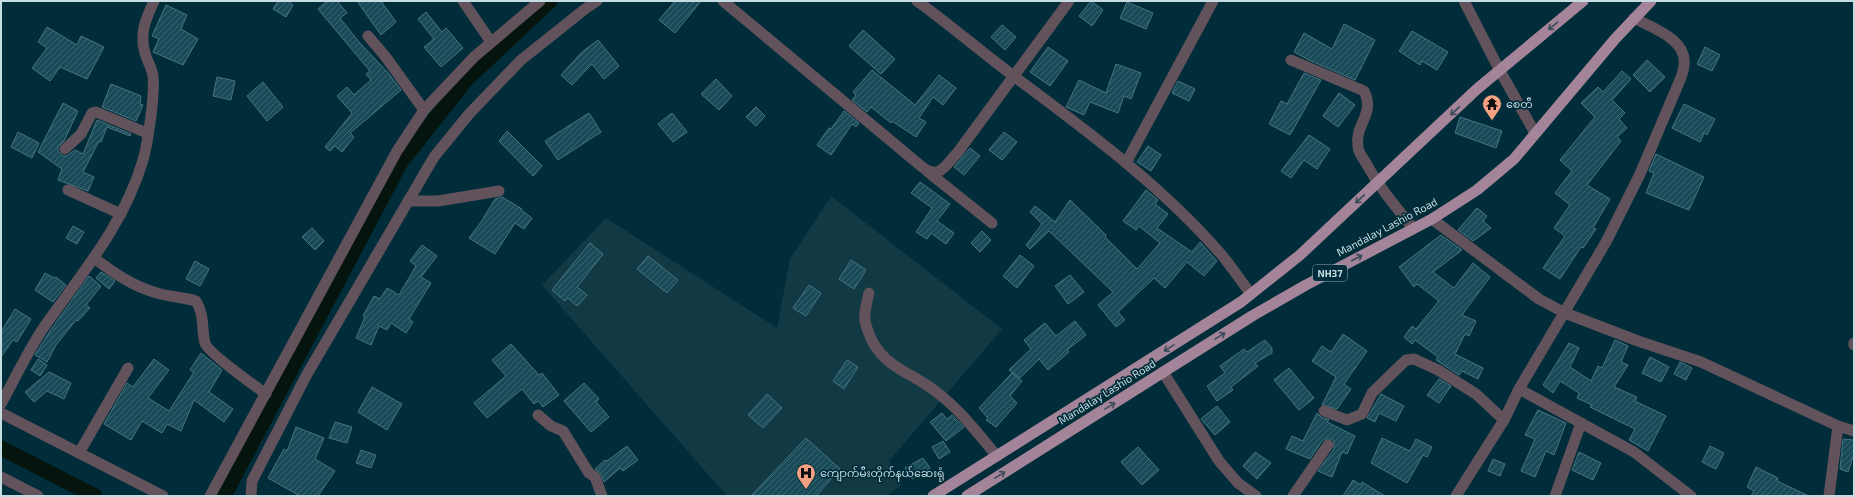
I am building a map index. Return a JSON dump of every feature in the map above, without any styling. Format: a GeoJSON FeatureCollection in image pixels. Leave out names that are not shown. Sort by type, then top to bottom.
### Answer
{"type":"FeatureCollection","features":[{"type":"Feature","properties":{"kind":"highway","name":"Mandalay Lashio Road"},"geometry":{"type":"LineString","coordinates":[[934,496],[1234,307],[1300,255],[1500,70],[1583,1]]}},
{"type":"Feature","properties":{"kind":"highway","name":"Mandalay Lashio Road"},"geometry":{"type":"LineString","coordinates":[[967,496],[1259,312],[1432,219],[1477,190],[1514,159],[1615,39],[1651,1]]}},
{"type":"Feature","properties":{"kind":"street"},"geometry":{"type":"LineString","coordinates":[[1,404],[43,328],[94,258],[129,200],[143,159],[151,108],[153,76],[145,54],[142,38],[144,23],[154,1]]}},
{"type":"Feature","properties":{"kind":"street"},"geometry":{"type":"LineString","coordinates":[[463,1],[491,42]]}},
{"type":"Feature","properties":{"kind":"street"},"geometry":{"type":"LineString","coordinates":[[210,496],[397,151],[424,110],[474,57],[540,1]]}},
{"type":"Feature","properties":{"kind":"street"},"geometry":{"type":"LineString","coordinates":[[251,496],[252,481],[306,376],[434,157],[468,114],[521,60],[597,1]]}},
{"type":"Feature","properties":{"kind":"street"},"geometry":{"type":"LineString","coordinates":[[724,1],[928,172],[992,223]]}},
{"type":"Feature","properties":{"kind":"street"},"geometry":{"type":"LineString","coordinates":[[917,1],[1079,124],[1177,207],[1221,254],[1251,294]]}},
{"type":"Feature","properties":{"kind":"street"},"geometry":{"type":"LineString","coordinates":[[928,172],[934,173],[941,170],[958,152],[1069,1]]}},
{"type":"Feature","properties":{"kind":"street"},"geometry":{"type":"LineString","coordinates":[[1126,163],[1213,1]]}},
{"type":"Feature","properties":{"kind":"street"},"geometry":{"type":"LineString","coordinates":[[1464,1],[1535,133]]}},
{"type":"Feature","properties":{"kind":"street"},"geometry":{"type":"LineString","coordinates":[[1456,496],[1504,420],[1519,389],[1606,242],[1640,174],[1680,80],[1684,64],[1684,54],[1677,42],[1634,18]]}},
{"type":"Feature","properties":{"kind":"street"},"geometry":{"type":"LineString","coordinates":[[368,36],[385,56],[424,110]]}},
{"type":"Feature","properties":{"kind":"street"},"geometry":{"type":"LineString","coordinates":[[1291,60],[1364,91],[1369,101],[1365,117],[1357,133],[1358,148],[1377,183],[1413,228]]}},
{"type":"Feature","properties":{"kind":"street"},"geometry":{"type":"LineString","coordinates":[[65,149],[80,134],[92,113],[96,112],[147,133]]}},
{"type":"Feature","properties":{"kind":"street"},"geometry":{"type":"LineString","coordinates":[[68,190],[121,214]]}},
{"type":"Feature","properties":{"kind":"street"},"geometry":{"type":"LineString","coordinates":[[408,201],[438,201],[499,191]]}},
{"type":"Feature","properties":{"kind":"street"},"geometry":{"type":"LineString","coordinates":[[1432,219],[1539,299],[1565,312],[1631,338],[1701,362],[1838,426],[1854,431]]}},
{"type":"Feature","properties":{"kind":"street"},"geometry":{"type":"LineString","coordinates":[[94,258],[131,284],[158,293],[181,296],[196,301],[202,311],[205,345],[219,358],[266,394]]}},
{"type":"Feature","properties":{"kind":"street"},"geometry":{"type":"LineString","coordinates":[[869,293],[865,320],[872,344],[886,360],[906,374],[924,382],[940,394],[962,416],[997,456]]}},
{"type":"Feature","properties":{"kind":"street"},"geometry":{"type":"LineString","coordinates":[[1324,411],[1347,420],[1362,414],[1372,394],[1406,360],[1414,359],[1438,370],[1476,394],[1504,420]]}},
{"type":"Feature","properties":{"kind":"street"},"geometry":{"type":"LineString","coordinates":[[79,453],[128,368]]}},
{"type":"Feature","properties":{"kind":"street"},"geometry":{"type":"LineString","coordinates":[[1163,372],[1219,461],[1238,483],[1256,496]]}},
{"type":"Feature","properties":{"kind":"street"},"geometry":{"type":"LineString","coordinates":[[1519,389],[1634,452],[1691,496]]}},
{"type":"Feature","properties":{"kind":"street"},"geometry":{"type":"LineString","coordinates":[[1,413],[163,496]]}},
{"type":"Feature","properties":{"kind":"street"},"geometry":{"type":"LineString","coordinates":[[538,415],[551,426],[562,431],[566,435],[585,468],[594,478],[602,496]]}},
{"type":"Feature","properties":{"kind":"street"},"geometry":{"type":"LineString","coordinates":[[1555,496],[1581,423]]}},
{"type":"Feature","properties":{"kind":"street"},"geometry":{"type":"LineString","coordinates":[[1829,496],[1838,426]]}},
{"type":"Feature","properties":{"kind":"street"},"geometry":{"type":"LineString","coordinates":[[1293,496],[1328,445]]}},
{"type":"Feature","properties":{"kind":"street"},"geometry":{"type":"LineString","coordinates":[[1,478],[38,496]]}},
{"type":"Feature","properties":{"kind":"shaded area"},"geometry":{"type":"Polygon","coordinates":[[[831,196],[1002,329],[889,461],[903,484],[887,496],[727,496],[542,285],[606,218],[777,328],[790,259],[831,196]]]}},
{"type":"Feature","properties":{"kind":"building"},"geometry":{"type":"Polygon","coordinates":[[[278,1],[288,1],[293,5],[286,17],[273,9],[278,1]]]}},
{"type":"Feature","properties":{"kind":"building"},"geometry":{"type":"Polygon","coordinates":[[[327,1],[337,1],[347,13],[340,18],[401,90],[350,133],[354,137],[342,152],[335,146],[330,151],[325,147],[352,113],[337,96],[347,87],[354,95],[371,80],[366,74],[370,71],[318,9],[327,1]]]}},
{"type":"Feature","properties":{"kind":"building"},"geometry":{"type":"Polygon","coordinates":[[[357,1],[381,1],[396,22],[381,35],[357,1]]]}},
{"type":"Feature","properties":{"kind":"building"},"geometry":{"type":"Polygon","coordinates":[[[675,1],[701,1],[675,33],[659,20],[675,1]]]}},
{"type":"Feature","properties":{"kind":"building"},"geometry":{"type":"Polygon","coordinates":[[[1091,1],[1103,10],[1092,26],[1079,16],[1091,1]]]}},
{"type":"Feature","properties":{"kind":"building"},"geometry":{"type":"Polygon","coordinates":[[[1127,2],[1153,13],[1146,29],[1120,18],[1127,2]]]}},
{"type":"Feature","properties":{"kind":"building"},"geometry":{"type":"Polygon","coordinates":[[[166,5],[187,15],[181,29],[198,39],[183,65],[153,52],[159,39],[152,36],[166,5]]]}},
{"type":"Feature","properties":{"kind":"building"},"geometry":{"type":"Polygon","coordinates":[[[426,12],[442,32],[446,28],[463,48],[441,67],[424,47],[434,39],[418,19],[426,12]]]}},
{"type":"Feature","properties":{"kind":"building"},"geometry":{"type":"Polygon","coordinates":[[[1344,24],[1375,40],[1355,80],[1294,52],[1304,33],[1332,49],[1344,24]]]}},
{"type":"Feature","properties":{"kind":"building"},"geometry":{"type":"Polygon","coordinates":[[[1002,25],[1016,37],[1005,50],[991,37],[1002,25]]]}},
{"type":"Feature","properties":{"kind":"building"},"geometry":{"type":"Polygon","coordinates":[[[47,27],[77,45],[81,36],[104,47],[87,79],[60,67],[50,81],[32,68],[47,48],[38,42],[47,27]]]}},
{"type":"Feature","properties":{"kind":"building"},"geometry":{"type":"Polygon","coordinates":[[[863,30],[895,59],[881,74],[849,46],[863,30]]]}},
{"type":"Feature","properties":{"kind":"building"},"geometry":{"type":"Polygon","coordinates":[[[1412,31],[1448,52],[1437,70],[1422,61],[1420,65],[1399,51],[1412,31]]]}},
{"type":"Feature","properties":{"kind":"building"},"geometry":{"type":"Polygon","coordinates":[[[598,40],[619,66],[604,79],[592,64],[572,85],[561,75],[582,52],[598,40]]]}},
{"type":"Feature","properties":{"kind":"building"},"geometry":{"type":"Polygon","coordinates":[[[1048,47],[1068,61],[1050,86],[1030,72],[1048,47]]]}},
{"type":"Feature","properties":{"kind":"building"},"geometry":{"type":"Polygon","coordinates":[[[1705,47],[1720,55],[1712,71],[1697,64],[1705,47]]]}},
{"type":"Feature","properties":{"kind":"building"},"geometry":{"type":"Polygon","coordinates":[[[1647,60],[1665,77],[1650,92],[1633,75],[1647,60]]]}},
{"type":"Feature","properties":{"kind":"building"},"geometry":{"type":"Polygon","coordinates":[[[1116,64],[1141,73],[1131,99],[1124,96],[1118,113],[1090,102],[1084,115],[1066,107],[1079,80],[1106,93],[1116,64]]]}},
{"type":"Feature","properties":{"kind":"building"},"geometry":{"type":"Polygon","coordinates":[[[872,70],[915,105],[939,75],[956,88],[943,105],[933,97],[919,118],[926,122],[916,137],[892,121],[891,123],[871,107],[867,112],[852,100],[856,95],[853,92],[872,70]]]}},
{"type":"Feature","properties":{"kind":"building"},"geometry":{"type":"Polygon","coordinates":[[[1622,71],[1631,79],[1612,100],[1625,113],[1619,119],[1627,128],[1617,137],[1621,141],[1587,185],[1610,199],[1593,228],[1596,229],[1583,248],[1581,247],[1560,279],[1543,268],[1565,236],[1554,228],[1570,205],[1555,193],[1572,171],[1560,160],[1595,117],[1581,103],[1598,87],[1603,92],[1622,71]]]}},
{"type":"Feature","properties":{"kind":"building"},"geometry":{"type":"Polygon","coordinates":[[[1304,73],[1321,80],[1290,135],[1269,124],[1281,101],[1287,104],[1304,73]]]}},
{"type":"Feature","properties":{"kind":"building"},"geometry":{"type":"Polygon","coordinates":[[[217,77],[235,81],[231,100],[213,96],[217,77]]]}},
{"type":"Feature","properties":{"kind":"building"},"geometry":{"type":"Polygon","coordinates":[[[716,79],[732,96],[719,110],[701,94],[716,79]]]}},
{"type":"Feature","properties":{"kind":"building"},"geometry":{"type":"Polygon","coordinates":[[[1178,81],[1195,89],[1189,101],[1172,93],[1178,81]]]}},
{"type":"Feature","properties":{"kind":"building"},"geometry":{"type":"Polygon","coordinates":[[[263,82],[283,107],[267,121],[247,96],[263,82]]]}},
{"type":"Feature","properties":{"kind":"building"},"geometry":{"type":"Polygon","coordinates":[[[111,84],[141,96],[140,104],[143,105],[136,121],[102,107],[111,84]]]}},
{"type":"Feature","properties":{"kind":"building"},"geometry":{"type":"Polygon","coordinates":[[[1339,93],[1355,105],[1338,127],[1323,116],[1339,93]]]}},
{"type":"Feature","properties":{"kind":"building"},"geometry":{"type":"Polygon","coordinates":[[[63,103],[78,111],[64,141],[58,147],[58,151],[63,156],[67,156],[75,150],[83,154],[97,120],[131,134],[130,136],[107,127],[101,142],[99,141],[83,172],[94,177],[88,191],[58,180],[62,169],[38,152],[63,103]]]}},
{"type":"Feature","properties":{"kind":"building"},"geometry":{"type":"Polygon","coordinates":[[[1684,104],[1715,119],[1707,135],[1704,133],[1700,142],[1672,128],[1684,104]]]}},
{"type":"Feature","properties":{"kind":"building"},"geometry":{"type":"Polygon","coordinates":[[[756,107],[765,116],[756,126],[746,117],[756,107]]]}},
{"type":"Feature","properties":{"kind":"building"},"geometry":{"type":"Polygon","coordinates":[[[844,111],[859,123],[856,127],[852,124],[831,155],[817,145],[844,111]]]}},
{"type":"Feature","properties":{"kind":"building"},"geometry":{"type":"Polygon","coordinates":[[[589,113],[601,132],[558,160],[545,141],[589,113]]]}},
{"type":"Feature","properties":{"kind":"building"},"geometry":{"type":"Polygon","coordinates":[[[672,113],[687,132],[673,142],[658,124],[672,113]]]}},
{"type":"Feature","properties":{"kind":"building"},"geometry":{"type":"Polygon","coordinates":[[[1460,117],[1502,131],[1496,148],[1455,133],[1460,117]]]}},
{"type":"Feature","properties":{"kind":"building"},"geometry":{"type":"Polygon","coordinates":[[[507,131],[542,166],[533,176],[499,141],[507,131]]]}},
{"type":"Feature","properties":{"kind":"building"},"geometry":{"type":"Polygon","coordinates":[[[18,132],[39,143],[32,158],[11,147],[18,132]]]}},
{"type":"Feature","properties":{"kind":"building"},"geometry":{"type":"Polygon","coordinates":[[[1004,132],[1017,142],[1002,160],[989,150],[1004,132]]]}},
{"type":"Feature","properties":{"kind":"building"},"geometry":{"type":"Polygon","coordinates":[[[1309,135],[1330,149],[1317,169],[1304,160],[1291,178],[1281,171],[1309,135]]]}},
{"type":"Feature","properties":{"kind":"building"},"geometry":{"type":"Polygon","coordinates":[[[1148,146],[1161,155],[1151,171],[1137,162],[1148,146]]]}},
{"type":"Feature","properties":{"kind":"building"},"geometry":{"type":"Polygon","coordinates":[[[970,148],[980,156],[964,175],[954,167],[970,148]]]}},
{"type":"Feature","properties":{"kind":"building"},"geometry":{"type":"Polygon","coordinates":[[[1656,154],[1704,177],[1689,210],[1646,193],[1654,173],[1649,171],[1656,154]]]}},
{"type":"Feature","properties":{"kind":"building"},"geometry":{"type":"Polygon","coordinates":[[[920,182],[950,204],[937,221],[954,233],[946,244],[931,233],[927,239],[916,232],[932,208],[911,193],[920,182]]]}},
{"type":"Feature","properties":{"kind":"building"},"geometry":{"type":"Polygon","coordinates":[[[1146,190],[1158,200],[1155,204],[1168,214],[1157,228],[1192,252],[1200,242],[1217,261],[1204,276],[1187,262],[1165,288],[1154,278],[1118,312],[1125,320],[1116,327],[1098,305],[1113,292],[1049,231],[1030,249],[1026,245],[1042,224],[1030,212],[1035,206],[1055,222],[1070,200],[1106,235],[1105,237],[1137,269],[1160,243],[1139,226],[1136,230],[1123,221],[1146,190]]]}},
{"type":"Feature","properties":{"kind":"building"},"geometry":{"type":"Polygon","coordinates":[[[502,197],[522,209],[521,210],[532,218],[524,229],[515,223],[495,254],[469,238],[495,199],[502,197]]]}},
{"type":"Feature","properties":{"kind":"building"},"geometry":{"type":"Polygon","coordinates":[[[1477,208],[1487,216],[1483,221],[1491,228],[1473,241],[1458,230],[1477,208]]]}},
{"type":"Feature","properties":{"kind":"building"},"geometry":{"type":"Polygon","coordinates":[[[73,226],[84,232],[77,244],[66,238],[73,226]]]}},
{"type":"Feature","properties":{"kind":"building"},"geometry":{"type":"Polygon","coordinates":[[[312,228],[324,241],[315,250],[302,237],[312,228]]]}},
{"type":"Feature","properties":{"kind":"building"},"geometry":{"type":"Polygon","coordinates":[[[982,231],[991,240],[980,252],[971,243],[982,231]]]}},
{"type":"Feature","properties":{"kind":"building"},"geometry":{"type":"Polygon","coordinates":[[[1441,235],[1462,250],[1433,272],[1454,288],[1473,263],[1490,277],[1462,315],[1476,321],[1469,336],[1465,334],[1455,354],[1483,368],[1478,379],[1462,371],[1459,375],[1436,360],[1438,357],[1415,340],[1412,344],[1404,337],[1412,326],[1416,329],[1439,301],[1417,284],[1414,287],[1399,267],[1441,235]]]}},
{"type":"Feature","properties":{"kind":"building"},"geometry":{"type":"Polygon","coordinates":[[[590,243],[603,254],[577,287],[587,295],[577,306],[568,298],[565,301],[552,290],[590,243]]]}},
{"type":"Feature","properties":{"kind":"building"},"geometry":{"type":"Polygon","coordinates":[[[422,245],[437,256],[421,277],[431,283],[409,319],[413,322],[406,333],[391,323],[387,330],[379,326],[371,345],[356,338],[365,317],[363,316],[374,296],[380,299],[387,288],[399,295],[416,266],[410,261],[422,245]]]}},
{"type":"Feature","properties":{"kind":"building"},"geometry":{"type":"Polygon","coordinates":[[[1020,255],[1034,266],[1017,288],[1003,276],[1020,255]]]}},
{"type":"Feature","properties":{"kind":"building"},"geometry":{"type":"Polygon","coordinates":[[[648,256],[678,280],[667,293],[637,269],[648,256]]]}},
{"type":"Feature","properties":{"kind":"building"},"geometry":{"type":"Polygon","coordinates":[[[851,260],[866,270],[854,289],[839,279],[851,260]]]}},
{"type":"Feature","properties":{"kind":"building"},"geometry":{"type":"Polygon","coordinates":[[[195,261],[209,269],[200,286],[186,279],[195,261]]]}},
{"type":"Feature","properties":{"kind":"building"},"geometry":{"type":"Polygon","coordinates":[[[101,272],[115,281],[109,289],[96,278],[101,272]]]}},
{"type":"Feature","properties":{"kind":"building"},"geometry":{"type":"Polygon","coordinates":[[[45,273],[54,278],[56,277],[66,285],[53,302],[35,290],[45,273]]]}},
{"type":"Feature","properties":{"kind":"building"},"geometry":{"type":"Polygon","coordinates":[[[1070,275],[1084,292],[1068,304],[1055,286],[1070,275]]]}},
{"type":"Feature","properties":{"kind":"building"},"geometry":{"type":"Polygon","coordinates":[[[89,276],[101,286],[86,305],[90,308],[78,321],[76,320],[56,345],[47,362],[35,355],[89,276]]]}},
{"type":"Feature","properties":{"kind":"building"},"geometry":{"type":"Polygon","coordinates":[[[809,285],[821,293],[806,316],[793,308],[809,285]]]}},
{"type":"Feature","properties":{"kind":"building"},"geometry":{"type":"Polygon","coordinates":[[[15,309],[31,319],[17,342],[13,340],[1,357],[1,332],[15,309]]]}},
{"type":"Feature","properties":{"kind":"building"},"geometry":{"type":"Polygon","coordinates":[[[1075,321],[1086,335],[1067,350],[1069,352],[1048,370],[1039,359],[1020,378],[1009,370],[1031,349],[1024,340],[1045,323],[1056,336],[1075,321]]]}},
{"type":"Feature","properties":{"kind":"building"},"geometry":{"type":"Polygon","coordinates":[[[1343,334],[1367,351],[1344,384],[1351,389],[1337,409],[1322,405],[1336,377],[1312,361],[1322,346],[1331,352],[1343,334]]]}},
{"type":"Feature","properties":{"kind":"building"},"geometry":{"type":"Polygon","coordinates":[[[1265,340],[1272,348],[1272,353],[1255,363],[1258,366],[1231,387],[1233,390],[1217,401],[1207,386],[1225,373],[1220,366],[1244,349],[1247,352],[1265,340]]]}},
{"type":"Feature","properties":{"kind":"building"},"geometry":{"type":"Polygon","coordinates":[[[1615,340],[1628,346],[1621,362],[1628,365],[1614,387],[1637,397],[1635,401],[1666,416],[1648,451],[1629,440],[1635,429],[1590,407],[1592,405],[1577,398],[1579,393],[1560,381],[1553,393],[1543,385],[1569,343],[1579,348],[1570,367],[1591,381],[1598,366],[1602,368],[1615,340]]]}},
{"type":"Feature","properties":{"kind":"building"},"geometry":{"type":"Polygon","coordinates":[[[511,344],[539,375],[542,373],[559,395],[543,407],[538,401],[534,404],[522,389],[487,418],[474,403],[506,376],[492,360],[511,344]]]}},
{"type":"Feature","properties":{"kind":"building"},"geometry":{"type":"Polygon","coordinates":[[[201,353],[222,370],[209,392],[233,409],[224,422],[194,400],[181,431],[167,424],[162,433],[142,421],[131,440],[104,424],[127,383],[133,387],[154,359],[169,370],[148,398],[169,411],[194,372],[190,370],[201,353]]]}},
{"type":"Feature","properties":{"kind":"building"},"geometry":{"type":"Polygon","coordinates":[[[1650,357],[1669,367],[1661,382],[1642,373],[1650,357]]]}},
{"type":"Feature","properties":{"kind":"building"},"geometry":{"type":"Polygon","coordinates":[[[38,359],[47,365],[40,376],[31,370],[38,359]]]}},
{"type":"Feature","properties":{"kind":"building"},"geometry":{"type":"Polygon","coordinates":[[[847,360],[858,367],[844,389],[833,381],[847,360]]]}},
{"type":"Feature","properties":{"kind":"building"},"geometry":{"type":"Polygon","coordinates":[[[1680,362],[1692,368],[1686,380],[1674,374],[1680,362]]]}},
{"type":"Feature","properties":{"kind":"building"},"geometry":{"type":"Polygon","coordinates":[[[1289,368],[1314,398],[1299,410],[1274,380],[1289,368]]]}},
{"type":"Feature","properties":{"kind":"building"},"geometry":{"type":"Polygon","coordinates":[[[49,372],[71,383],[64,399],[47,391],[34,402],[25,392],[49,372]]]}},
{"type":"Feature","properties":{"kind":"building"},"geometry":{"type":"Polygon","coordinates":[[[1012,373],[1022,381],[1010,396],[1017,403],[996,427],[986,420],[988,418],[979,408],[1012,373]]]}},
{"type":"Feature","properties":{"kind":"building"},"geometry":{"type":"Polygon","coordinates":[[[1439,379],[1451,386],[1439,403],[1427,395],[1439,379]]]}},
{"type":"Feature","properties":{"kind":"building"},"geometry":{"type":"Polygon","coordinates":[[[584,383],[599,399],[596,402],[609,417],[591,432],[564,401],[584,383]]]}},
{"type":"Feature","properties":{"kind":"building"},"geometry":{"type":"Polygon","coordinates":[[[372,387],[402,404],[387,430],[358,412],[372,387]]]}},
{"type":"Feature","properties":{"kind":"building"},"geometry":{"type":"Polygon","coordinates":[[[767,394],[782,408],[763,428],[748,415],[767,394]]]}},
{"type":"Feature","properties":{"kind":"building"},"geometry":{"type":"Polygon","coordinates":[[[1381,394],[1404,406],[1396,421],[1379,413],[1375,422],[1367,418],[1381,394]]]}},
{"type":"Feature","properties":{"kind":"building"},"geometry":{"type":"Polygon","coordinates":[[[1217,406],[1230,422],[1215,435],[1201,419],[1217,406]]]}},
{"type":"Feature","properties":{"kind":"building"},"geometry":{"type":"Polygon","coordinates":[[[1538,410],[1566,423],[1554,455],[1546,451],[1535,477],[1521,471],[1535,439],[1525,435],[1538,410]]]}},
{"type":"Feature","properties":{"kind":"building"},"geometry":{"type":"Polygon","coordinates":[[[942,413],[947,419],[952,415],[964,427],[946,441],[930,422],[942,413]]]}},
{"type":"Feature","properties":{"kind":"building"},"geometry":{"type":"Polygon","coordinates":[[[1317,413],[1321,417],[1329,420],[1327,422],[1355,436],[1347,454],[1342,452],[1332,477],[1318,471],[1334,449],[1334,442],[1332,439],[1325,439],[1322,441],[1310,459],[1286,449],[1292,436],[1303,441],[1317,413]]]}},
{"type":"Feature","properties":{"kind":"building"},"geometry":{"type":"Polygon","coordinates":[[[335,422],[352,427],[347,443],[329,438],[335,422]]]}},
{"type":"Feature","properties":{"kind":"building"},"geometry":{"type":"Polygon","coordinates":[[[296,427],[324,438],[315,459],[335,471],[318,496],[300,496],[268,478],[284,449],[287,451],[296,427]]]}},
{"type":"Feature","properties":{"kind":"building"},"geometry":{"type":"Polygon","coordinates":[[[806,438],[840,469],[816,496],[751,496],[806,438]]]}},
{"type":"Feature","properties":{"kind":"building"},"geometry":{"type":"Polygon","coordinates":[[[1382,438],[1410,451],[1416,439],[1432,447],[1427,457],[1423,455],[1407,483],[1371,463],[1382,438]]]}},
{"type":"Feature","properties":{"kind":"building"},"geometry":{"type":"Polygon","coordinates":[[[1843,439],[1854,440],[1854,454],[1848,472],[1840,469],[1843,439]]]}},
{"type":"Feature","properties":{"kind":"building"},"geometry":{"type":"Polygon","coordinates":[[[943,441],[950,452],[939,459],[932,447],[943,441]]]}},
{"type":"Feature","properties":{"kind":"building"},"geometry":{"type":"Polygon","coordinates":[[[627,446],[638,460],[623,471],[620,468],[604,482],[601,474],[595,469],[605,460],[607,461],[627,446]]]}},
{"type":"Feature","properties":{"kind":"building"},"geometry":{"type":"Polygon","coordinates":[[[1710,446],[1724,453],[1716,469],[1702,462],[1710,446]]]}},
{"type":"Feature","properties":{"kind":"building"},"geometry":{"type":"Polygon","coordinates":[[[1138,447],[1159,470],[1142,485],[1121,462],[1138,447]]]}},
{"type":"Feature","properties":{"kind":"building"},"geometry":{"type":"Polygon","coordinates":[[[361,450],[376,455],[371,468],[356,463],[361,450]]]}},
{"type":"Feature","properties":{"kind":"building"},"geometry":{"type":"Polygon","coordinates":[[[1255,452],[1271,463],[1257,479],[1243,466],[1255,452]]]}},
{"type":"Feature","properties":{"kind":"building"},"geometry":{"type":"Polygon","coordinates":[[[1579,452],[1601,463],[1593,480],[1572,470],[1579,452]]]}},
{"type":"Feature","properties":{"kind":"building"},"geometry":{"type":"Polygon","coordinates":[[[923,458],[930,468],[912,479],[905,468],[923,458]]]}},
{"type":"Feature","properties":{"kind":"building"},"geometry":{"type":"Polygon","coordinates":[[[1493,459],[1505,464],[1500,476],[1488,471],[1493,459]]]}},
{"type":"Feature","properties":{"kind":"building"},"geometry":{"type":"Polygon","coordinates":[[[1756,467],[1778,478],[1777,481],[1809,496],[1751,496],[1754,491],[1747,487],[1756,467]]]}},
{"type":"Feature","properties":{"kind":"building"},"geometry":{"type":"Polygon","coordinates":[[[1353,480],[1361,485],[1362,482],[1385,496],[1343,496],[1353,480]]]}},
{"type":"Feature","properties":{"kind":"waterway"},"geometry":{"type":"LineString","coordinates":[[224,496],[401,162],[466,80],[550,1]]}},
{"type":"Feature","properties":{"kind":"waterway"},"geometry":{"type":"LineString","coordinates":[[1,448],[95,496]]}},
{"type":"Feature","properties":{"kind":"place","name":"စေတီ"},"geometry":{"type":"Point","coordinates":[1492,121]}},
{"type":"Feature","properties":{"kind":"place","name":"ကျောက်မီးတိုက်နယ်ဆေးရုံ"},"geometry":{"type":"Point","coordinates":[806,490]}}]}
